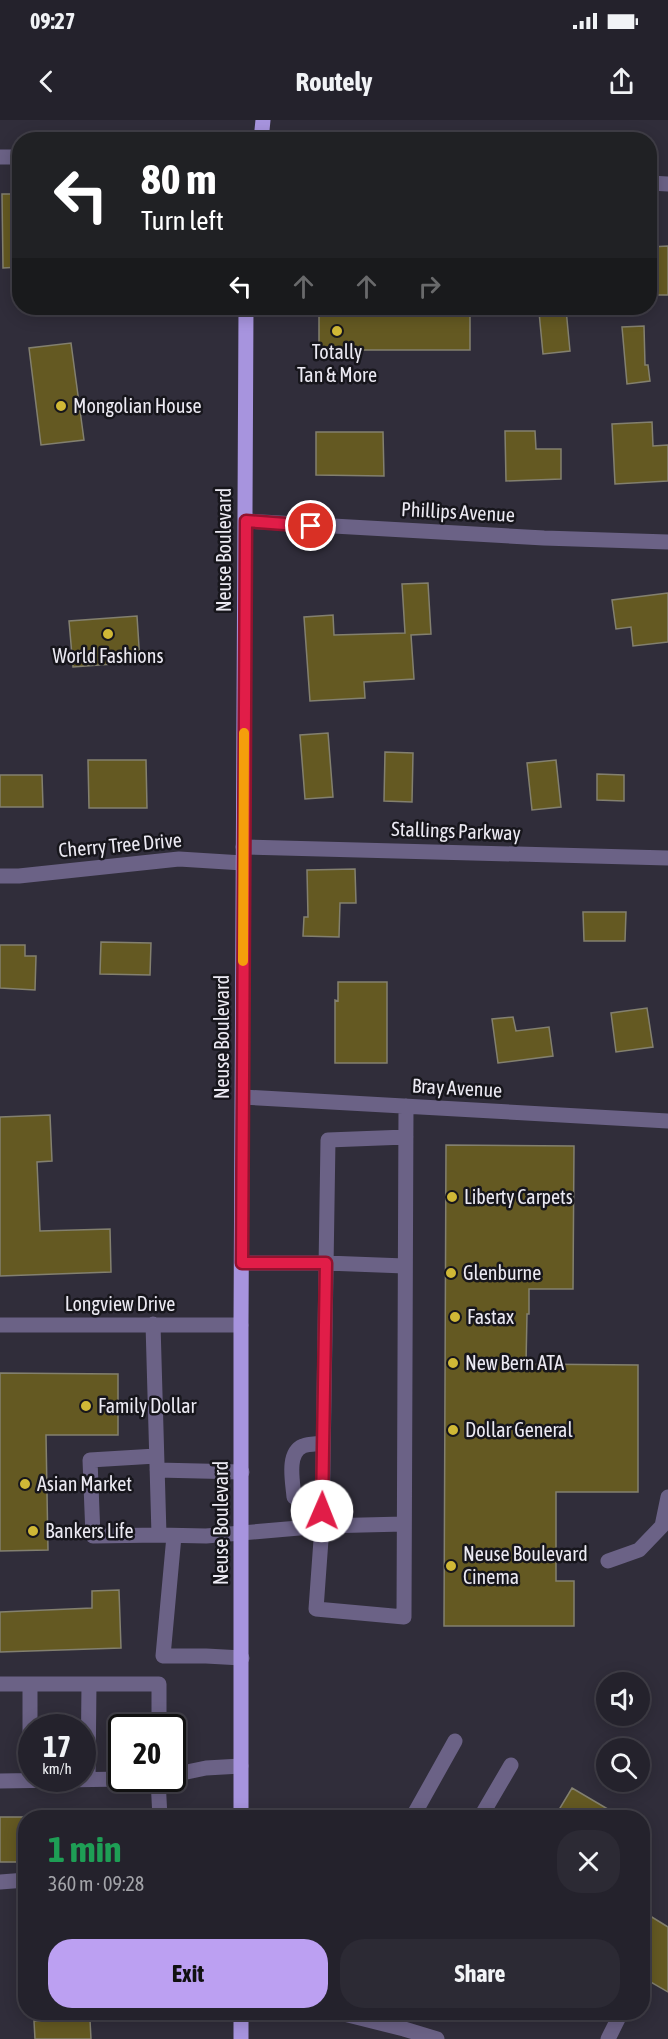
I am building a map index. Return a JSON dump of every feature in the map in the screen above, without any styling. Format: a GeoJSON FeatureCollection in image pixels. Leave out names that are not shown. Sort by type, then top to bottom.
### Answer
{"type":"FeatureCollection","features":[{"type":"Feature","properties":{"kind":"main road","name":"Neuse Boulevard"},"geometry":{"type":"LineString","coordinates":[[241,1810],[246,315]]}},
{"type":"Feature","properties":{"kind":"main road"},"geometry":{"type":"LineString","coordinates":[[241,2020],[241,2039]]}},
{"type":"Feature","properties":{"kind":"street","name":"Phillips Avenue"},"geometry":{"type":"LineString","coordinates":[[246,521],[544,538],[668,542]]}},
{"type":"Feature","properties":{"kind":"street","name":"Stallings Parkway"},"geometry":{"type":"LineString","coordinates":[[243,847],[668,858]]}},
{"type":"Feature","properties":{"kind":"street","name":"Cherry Tree Drive"},"geometry":{"type":"LineString","coordinates":[[0,876],[179,859],[243,863]]}},
{"type":"Feature","properties":{"kind":"street","name":"Bray Avenue"},"geometry":{"type":"LineString","coordinates":[[243,1097],[668,1121]]}},
{"type":"Feature","properties":{"kind":"street"},"geometry":{"type":"LineString","coordinates":[[406,1106],[406,1137],[405,1266],[404,1617],[316,1609],[322,1526],[328,1140],[406,1137]]}},
{"type":"Feature","properties":{"kind":"street"},"geometry":{"type":"LineString","coordinates":[[242,1263],[405,1266]]}},
{"type":"Feature","properties":{"kind":"street"},"geometry":{"type":"LineString","coordinates":[[153,1324],[157,1463],[167,1536],[159,1714]]}},
{"type":"Feature","properties":{"kind":"street","name":"Longview Drive"},"geometry":{"type":"LineString","coordinates":[[0,1325],[241,1325]]}},
{"type":"Feature","properties":{"kind":"street"},"geometry":{"type":"LineString","coordinates":[[322,1497],[294,1497],[292,1468],[295,1452],[302,1446],[323,1443]]}},
{"type":"Feature","properties":{"kind":"street"},"geometry":{"type":"LineString","coordinates":[[242,1472],[157,1463],[90,1460],[93,1536],[206,1536],[322,1526],[404,1524]]}},
{"type":"Feature","properties":{"kind":"street"},"geometry":{"type":"LineString","coordinates":[[608,1561],[639,1550],[662,1526],[668,1497]]}},
{"type":"Feature","properties":{"kind":"street"},"geometry":{"type":"LineString","coordinates":[[163,1656],[242,1659]]}},
{"type":"Feature","properties":{"kind":"street"},"geometry":{"type":"LineString","coordinates":[[0,1684],[159,1684]]}},
{"type":"Feature","properties":{"kind":"street"},"geometry":{"type":"LineString","coordinates":[[30,1684],[30,1714]]}},
{"type":"Feature","properties":{"kind":"street"},"geometry":{"type":"LineString","coordinates":[[89,1684],[89,1714]]}},
{"type":"Feature","properties":{"kind":"street"},"geometry":{"type":"LineString","coordinates":[[416,1810],[455,1741]]}},
{"type":"Feature","properties":{"kind":"street"},"geometry":{"type":"LineString","coordinates":[[485,1810],[511,1765]]}},
{"type":"Feature","properties":{"kind":"street"},"geometry":{"type":"LineString","coordinates":[[186,1772],[206,1768],[241,1766]]}},
{"type":"Feature","properties":{"kind":"street"},"geometry":{"type":"LineString","coordinates":[[0,1781],[18,1780]]}},
{"type":"Feature","properties":{"kind":"street"},"geometry":{"type":"LineString","coordinates":[[159,1792],[160,1810]]}},
{"type":"Feature","properties":{"kind":"street"},"geometry":{"type":"LineString","coordinates":[[0,1882],[18,1881]]}},
{"type":"Feature","properties":{"kind":"street"},"geometry":{"type":"LineString","coordinates":[[377,2020],[437,2039]]}},
{"type":"Feature","properties":{"kind":"street"},"geometry":{"type":"LineString","coordinates":[[608,2039],[618,2020]]}},
{"type":"Feature","properties":{"kind":"building"},"geometry":{"type":"Polygon","coordinates":[[[2,194],[12,194],[12,267],[3,268],[2,194]]]}},
{"type":"Feature","properties":{"kind":"building"},"geometry":{"type":"Polygon","coordinates":[[[668,246],[668,295],[657,295],[657,247],[668,246]]]}},
{"type":"Feature","properties":{"kind":"building"},"geometry":{"type":"Polygon","coordinates":[[[319,315],[470,315],[470,350],[319,350],[319,315]]]}},
{"type":"Feature","properties":{"kind":"building"},"geometry":{"type":"Polygon","coordinates":[[[539,315],[567,315],[570,351],[543,354],[539,315]]]}},
{"type":"Feature","properties":{"kind":"building"},"geometry":{"type":"Polygon","coordinates":[[[644,326],[645,365],[648,365],[650,381],[627,384],[622,327],[644,326]]]}},
{"type":"Feature","properties":{"kind":"building"},"geometry":{"type":"Polygon","coordinates":[[[71,343],[84,440],[41,445],[29,348],[71,343]]]}},
{"type":"Feature","properties":{"kind":"building"},"geometry":{"type":"Polygon","coordinates":[[[652,422],[653,446],[668,445],[668,481],[615,484],[612,424],[652,422]]]}},
{"type":"Feature","properties":{"kind":"building"},"geometry":{"type":"Polygon","coordinates":[[[505,431],[535,431],[536,449],[561,449],[561,479],[506,481],[505,431]]]}},
{"type":"Feature","properties":{"kind":"building"},"geometry":{"type":"Polygon","coordinates":[[[316,432],[383,432],[384,476],[316,475],[316,432]]]}},
{"type":"Feature","properties":{"kind":"building"},"geometry":{"type":"Polygon","coordinates":[[[428,583],[431,634],[411,635],[414,679],[364,682],[365,698],[310,701],[304,617],[333,615],[334,635],[405,633],[402,584],[428,583]]]}},
{"type":"Feature","properties":{"kind":"building"},"geometry":{"type":"Polygon","coordinates":[[[668,593],[668,642],[633,646],[631,627],[616,629],[612,600],[668,593]]]}},
{"type":"Feature","properties":{"kind":"building"},"geometry":{"type":"Polygon","coordinates":[[[137,616],[140,662],[73,667],[69,621],[137,616]]]}},
{"type":"Feature","properties":{"kind":"building"},"geometry":{"type":"Polygon","coordinates":[[[328,733],[333,797],[305,799],[300,735],[328,733]]]}},
{"type":"Feature","properties":{"kind":"building"},"geometry":{"type":"Polygon","coordinates":[[[385,752],[413,753],[412,802],[384,801],[385,752]]]}},
{"type":"Feature","properties":{"kind":"building"},"geometry":{"type":"Polygon","coordinates":[[[88,760],[146,760],[147,808],[89,808],[88,760]]]}},
{"type":"Feature","properties":{"kind":"building"},"geometry":{"type":"Polygon","coordinates":[[[556,760],[561,807],[532,810],[527,763],[556,760]]]}},
{"type":"Feature","properties":{"kind":"building"},"geometry":{"type":"Polygon","coordinates":[[[597,774],[624,775],[624,801],[597,800],[597,774]]]}},
{"type":"Feature","properties":{"kind":"building"},"geometry":{"type":"Polygon","coordinates":[[[0,775],[42,775],[43,807],[0,807],[0,775]]]}},
{"type":"Feature","properties":{"kind":"building"},"geometry":{"type":"Polygon","coordinates":[[[355,869],[356,903],[340,903],[339,937],[303,936],[304,917],[308,917],[307,870],[355,869]]]}},
{"type":"Feature","properties":{"kind":"building"},"geometry":{"type":"Polygon","coordinates":[[[583,912],[626,912],[625,941],[584,941],[583,912]]]}},
{"type":"Feature","properties":{"kind":"building"},"geometry":{"type":"Polygon","coordinates":[[[101,942],[151,943],[150,975],[100,974],[101,942]]]}},
{"type":"Feature","properties":{"kind":"building"},"geometry":{"type":"Polygon","coordinates":[[[0,945],[25,945],[25,956],[36,956],[35,990],[0,988],[0,945]]]}},
{"type":"Feature","properties":{"kind":"building"},"geometry":{"type":"Polygon","coordinates":[[[338,982],[387,982],[387,1063],[335,1063],[335,1000],[338,1001],[338,982]]]}},
{"type":"Feature","properties":{"kind":"building"},"geometry":{"type":"Polygon","coordinates":[[[647,1008],[653,1047],[616,1052],[611,1013],[647,1008]]]}},
{"type":"Feature","properties":{"kind":"building"},"geometry":{"type":"Polygon","coordinates":[[[513,1017],[516,1031],[549,1027],[553,1056],[498,1063],[492,1019],[513,1017]]]}},
{"type":"Feature","properties":{"kind":"building"},"geometry":{"type":"Polygon","coordinates":[[[50,1115],[52,1161],[37,1162],[40,1231],[110,1229],[111,1272],[0,1276],[0,1117],[50,1115]]]}},
{"type":"Feature","properties":{"kind":"building"},"geometry":{"type":"Polygon","coordinates":[[[446,1145],[574,1146],[573,1289],[529,1289],[526,1364],[638,1365],[638,1492],[556,1492],[556,1581],[574,1581],[574,1626],[444,1626],[446,1145]]]}},
{"type":"Feature","properties":{"kind":"building"},"geometry":{"type":"Polygon","coordinates":[[[0,1373],[118,1374],[118,1435],[46,1435],[48,1550],[0,1551],[0,1373]]]}},
{"type":"Feature","properties":{"kind":"building"},"geometry":{"type":"Polygon","coordinates":[[[119,1590],[121,1648],[0,1652],[0,1612],[92,1608],[92,1591],[119,1590]]]}},
{"type":"Feature","properties":{"kind":"building"},"geometry":{"type":"Polygon","coordinates":[[[572,1788],[609,1810],[559,1810],[572,1788]]]}},
{"type":"Feature","properties":{"kind":"building"},"geometry":{"type":"Polygon","coordinates":[[[0,1817],[18,1817],[18,1862],[0,1862],[0,1817]]]}},
{"type":"Feature","properties":{"kind":"building"},"geometry":{"type":"Polygon","coordinates":[[[650,1916],[668,1927],[668,1992],[650,1982],[650,1916]]]}},
{"type":"Feature","properties":{"kind":"building"},"geometry":{"type":"Polygon","coordinates":[[[90,2020],[91,2039],[35,2039],[34,2021],[90,2020]]]}},
{"type":"Feature","properties":{"kind":"slow traffic"},"geometry":{"type":"LineString","coordinates":[[243,961],[244,733]]}},
{"type":"Feature","properties":{"kind":"place","name":"Totally Tan & More"},"geometry":{"type":"Point","coordinates":[337,331]}},
{"type":"Feature","properties":{"kind":"place","name":"Mongolian House"},"geometry":{"type":"Point","coordinates":[61,406]}},
{"type":"Feature","properties":{"kind":"place","name":"World Fashions"},"geometry":{"type":"Point","coordinates":[108,634]}},
{"type":"Feature","properties":{"kind":"place","name":"Liberty Carpets"},"geometry":{"type":"Point","coordinates":[452,1197]}},
{"type":"Feature","properties":{"kind":"place","name":"Glenburne"},"geometry":{"type":"Point","coordinates":[451,1273]}},
{"type":"Feature","properties":{"kind":"place","name":"Fastax"},"geometry":{"type":"Point","coordinates":[455,1317]}},
{"type":"Feature","properties":{"kind":"place","name":"New Bern ATA"},"geometry":{"type":"Point","coordinates":[453,1363]}},
{"type":"Feature","properties":{"kind":"place","name":"Family Dollar"},"geometry":{"type":"Point","coordinates":[86,1406]}},
{"type":"Feature","properties":{"kind":"place","name":"Dollar General"},"geometry":{"type":"Point","coordinates":[453,1430]}},
{"type":"Feature","properties":{"kind":"place","name":"Asian Market"},"geometry":{"type":"Point","coordinates":[25,1484]}},
{"type":"Feature","properties":{"kind":"place","name":"Bankers Life"},"geometry":{"type":"Point","coordinates":[33,1531]}},
{"type":"Feature","properties":{"kind":"place","name":"Neuse Boulevard Cinema"},"geometry":{"type":"Point","coordinates":[451,1566]}},
{"type":"Feature","properties":{"kind":"route"},"geometry":{"type":"LineString","coordinates":[[311,526],[246,521],[242,1263],[326,1263],[322,1511]]}}]}
